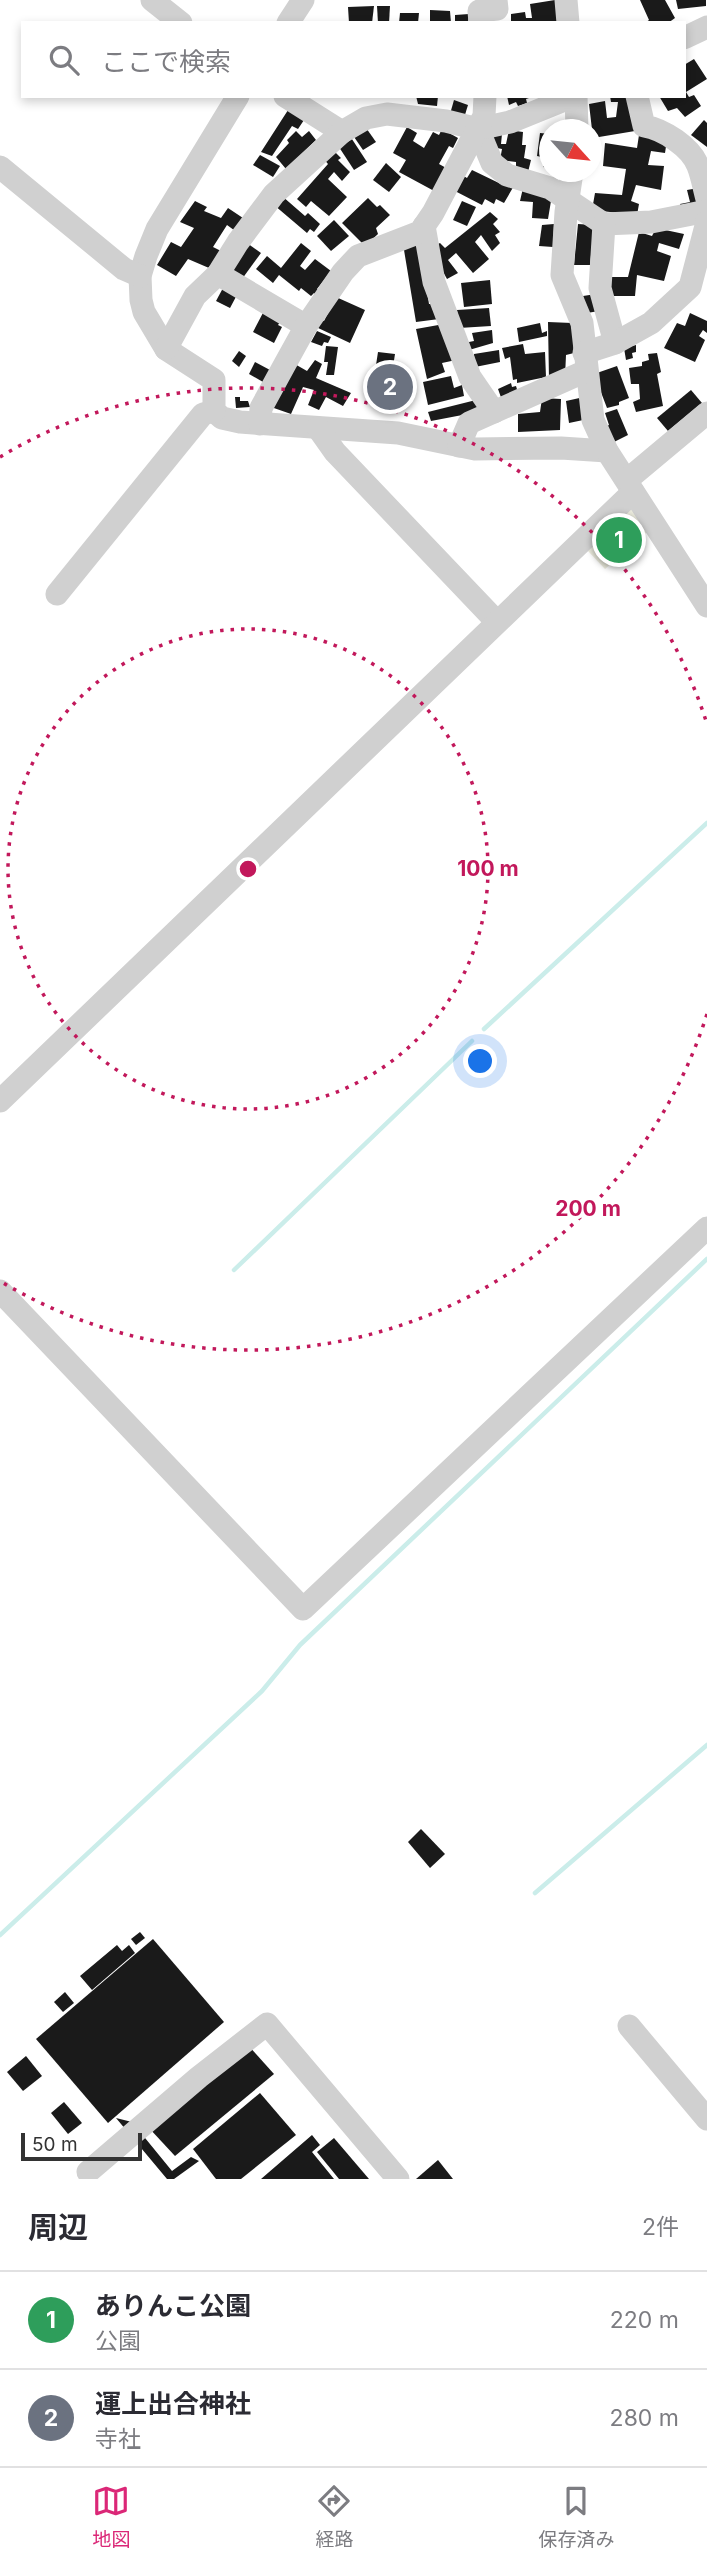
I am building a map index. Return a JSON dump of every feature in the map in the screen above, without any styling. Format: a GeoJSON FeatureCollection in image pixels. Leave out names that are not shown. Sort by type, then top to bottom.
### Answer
{"type":"FeatureCollection","features":[{"type":"Feature","properties":{"kind":"street"},"geometry":{"type":"LineString","coordinates":[[152,0],[178,21]]}},
{"type":"Feature","properties":{"kind":"street"},"geometry":{"type":"LineString","coordinates":[[289,21],[303,0]]}},
{"type":"Feature","properties":{"kind":"street"},"geometry":{"type":"LineString","coordinates":[[480,21],[479,11],[497,9],[496,0]]}},
{"type":"Feature","properties":{"kind":"street"},"geometry":{"type":"LineString","coordinates":[[566,0],[568,21]]}},
{"type":"Feature","properties":{"kind":"street"},"geometry":{"type":"LineString","coordinates":[[686,37],[707,26]]}},
{"type":"Feature","properties":{"kind":"street"},"geometry":{"type":"LineString","coordinates":[[237,98],[157,229],[141,276],[144,312],[166,349],[214,380],[214,411],[222,418],[260,424],[398,433],[475,449],[561,448],[607,451]]}},
{"type":"Feature","properties":{"kind":"street"},"geometry":{"type":"LineString","coordinates":[[288,98],[342,132]]}},
{"type":"Feature","properties":{"kind":"street"},"geometry":{"type":"LineString","coordinates":[[260,424],[261,408],[306,326],[344,272],[358,256],[420,232],[478,129],[484,116],[485,98]]}},
{"type":"Feature","properties":{"kind":"street"},"geometry":{"type":"LineString","coordinates":[[166,349],[195,296],[218,274],[274,194],[342,132],[391,105],[478,129],[510,122],[570,98]]}},
{"type":"Feature","properties":{"kind":"street"},"geometry":{"type":"LineString","coordinates":[[575,98],[576,119]]}},
{"type":"Feature","properties":{"kind":"street"},"geometry":{"type":"LineString","coordinates":[[638,98],[644,126],[655,127],[680,143],[697,163],[707,199]]}},
{"type":"Feature","properties":{"kind":"street"},"geometry":{"type":"LineString","coordinates":[[478,129],[492,163],[508,174],[550,188],[604,224],[651,222],[707,211]]}},
{"type":"Feature","properties":{"kind":"street"},"geometry":{"type":"LineString","coordinates":[[0,167],[124,269],[141,276]]}},
{"type":"Feature","properties":{"kind":"street"},"geometry":{"type":"LineString","coordinates":[[571,182],[562,275],[582,323],[593,420],[607,451],[707,606]]}},
{"type":"Feature","properties":{"kind":"street"},"geometry":{"type":"LineString","coordinates":[[460,446],[469,423],[585,362],[651,323],[690,287],[707,222]]}},
{"type":"Feature","properties":{"kind":"street"},"geometry":{"type":"LineString","coordinates":[[604,224],[600,288],[615,343]]}},
{"type":"Feature","properties":{"kind":"street"},"geometry":{"type":"LineString","coordinates":[[424,226],[434,282],[470,377],[494,412]]}},
{"type":"Feature","properties":{"kind":"street"},"geometry":{"type":"LineString","coordinates":[[218,274],[306,326]]}},
{"type":"Feature","properties":{"kind":"street"},"geometry":{"type":"LineString","coordinates":[[57,594],[203,414],[214,411]]}},
{"type":"Feature","properties":{"kind":"street"},"geometry":{"type":"LineString","coordinates":[[0,1101],[273,841],[707,413]]}},
{"type":"Feature","properties":{"kind":"street"},"geometry":{"type":"LineString","coordinates":[[318,428],[335,452],[497,622]]}},
{"type":"Feature","properties":{"kind":"street"},"geometry":{"type":"LineString","coordinates":[[0,1291],[303,1609],[707,1228]]}},
{"type":"Feature","properties":{"kind":"street"},"geometry":{"type":"LineString","coordinates":[[88,2172],[199,2077],[267,2024],[398,2179]]}},
{"type":"Feature","properties":{"kind":"street"},"geometry":{"type":"LineString","coordinates":[[629,2026],[707,2119]]}},
{"type":"Feature","properties":{"kind":"shaded area"},"geometry":{"type":"Polygon","coordinates":[[[631,507],[650,529],[605,569],[588,551],[631,507]]]}},
{"type":"Feature","properties":{"kind":"building"},"geometry":{"type":"Polygon","coordinates":[[[555,0],[558,21],[511,21],[511,14],[525,12],[526,18],[532,18],[530,4],[555,0]]]}},
{"type":"Feature","properties":{"kind":"building"},"geometry":{"type":"Polygon","coordinates":[[[640,0],[665,0],[675,18],[671,21],[649,20],[640,0]]]}},
{"type":"Feature","properties":{"kind":"building"},"geometry":{"type":"Polygon","coordinates":[[[676,0],[706,0],[706,6],[678,9],[676,0]]]}},
{"type":"Feature","properties":{"kind":"building"},"geometry":{"type":"Polygon","coordinates":[[[374,6],[372,21],[349,21],[348,7],[374,6]]]}},
{"type":"Feature","properties":{"kind":"building"},"geometry":{"type":"Polygon","coordinates":[[[377,6],[390,6],[389,21],[378,21],[377,6]]]}},
{"type":"Feature","properties":{"kind":"building"},"geometry":{"type":"Polygon","coordinates":[[[430,10],[450,11],[451,21],[430,21],[430,10]]]}},
{"type":"Feature","properties":{"kind":"building"},"geometry":{"type":"Polygon","coordinates":[[[400,13],[419,13],[418,21],[399,21],[400,13]]]}},
{"type":"Feature","properties":{"kind":"building"},"geometry":{"type":"Polygon","coordinates":[[[469,14],[468,21],[455,21],[455,15],[469,14]]]}},
{"type":"Feature","properties":{"kind":"building"},"geometry":{"type":"Polygon","coordinates":[[[694,59],[707,79],[686,92],[686,64],[694,59]]]}},
{"type":"Feature","properties":{"kind":"building"},"geometry":{"type":"Polygon","coordinates":[[[686,92],[689,97],[694,95],[701,106],[685,117],[677,108],[668,111],[660,98],[686,98],[686,92]]]}},
{"type":"Feature","properties":{"kind":"building"},"geometry":{"type":"Polygon","coordinates":[[[416,98],[438,98],[437,106],[418,104],[416,98]]]}},
{"type":"Feature","properties":{"kind":"building"},"geometry":{"type":"Polygon","coordinates":[[[507,98],[529,98],[526,99],[527,103],[518,106],[516,102],[509,105],[507,98]]]}},
{"type":"Feature","properties":{"kind":"building"},"geometry":{"type":"Polygon","coordinates":[[[610,98],[630,98],[635,131],[602,136],[602,119],[591,119],[589,104],[605,101],[607,118],[616,117],[618,102],[611,102],[610,98]]]}},
{"type":"Feature","properties":{"kind":"building"},"geometry":{"type":"Polygon","coordinates":[[[454,100],[468,105],[464,118],[450,114],[454,100]]]}},
{"type":"Feature","properties":{"kind":"building"},"geometry":{"type":"Polygon","coordinates":[[[290,107],[306,117],[298,129],[292,126],[272,156],[261,152],[290,107]]]}},
{"type":"Feature","properties":{"kind":"building"},"geometry":{"type":"Polygon","coordinates":[[[704,120],[707,123],[707,147],[691,135],[704,120]]]}},
{"type":"Feature","properties":{"kind":"building"},"geometry":{"type":"Polygon","coordinates":[[[364,125],[376,142],[363,150],[352,134],[364,125]]]}},
{"type":"Feature","properties":{"kind":"building"},"geometry":{"type":"Polygon","coordinates":[[[407,127],[417,133],[413,141],[424,148],[433,132],[439,135],[442,129],[458,138],[453,148],[449,146],[439,164],[448,169],[436,192],[399,172],[406,160],[393,153],[407,127]]]}},
{"type":"Feature","properties":{"kind":"building"},"geometry":{"type":"Polygon","coordinates":[[[509,130],[523,132],[522,145],[526,145],[524,158],[531,160],[528,172],[516,171],[516,162],[500,160],[502,149],[492,147],[493,134],[502,134],[501,144],[506,144],[509,130]]]}},
{"type":"Feature","properties":{"kind":"building"},"geometry":{"type":"Polygon","coordinates":[[[296,131],[302,137],[309,131],[316,140],[286,169],[276,157],[296,131]]]}},
{"type":"Feature","properties":{"kind":"building"},"geometry":{"type":"Polygon","coordinates":[[[348,133],[367,162],[354,170],[335,141],[348,133]]]}},
{"type":"Feature","properties":{"kind":"building"},"geometry":{"type":"Polygon","coordinates":[[[639,135],[667,140],[665,153],[651,151],[648,165],[664,166],[661,190],[636,185],[631,201],[639,204],[637,215],[592,210],[595,193],[622,195],[626,169],[603,166],[605,143],[637,148],[639,135]]]}},
{"type":"Feature","properties":{"kind":"building"},"geometry":{"type":"Polygon","coordinates":[[[331,148],[350,172],[342,181],[334,172],[328,179],[347,197],[329,216],[311,201],[306,207],[297,199],[328,164],[322,157],[331,148]]]}},
{"type":"Feature","properties":{"kind":"building"},"geometry":{"type":"Polygon","coordinates":[[[260,155],[280,166],[273,177],[253,165],[260,155]]]}},
{"type":"Feature","properties":{"kind":"building"},"geometry":{"type":"Polygon","coordinates":[[[386,163],[401,177],[389,192],[373,180],[386,163]]]}},
{"type":"Feature","properties":{"kind":"building"},"geometry":{"type":"Polygon","coordinates":[[[472,170],[501,184],[515,184],[504,203],[496,199],[494,204],[485,199],[482,205],[453,190],[462,175],[467,178],[472,170]]]}},
{"type":"Feature","properties":{"kind":"building"},"geometry":{"type":"Polygon","coordinates":[[[523,188],[552,195],[548,219],[532,218],[533,202],[520,201],[523,188]]]}},
{"type":"Feature","properties":{"kind":"building"},"geometry":{"type":"Polygon","coordinates":[[[698,188],[702,204],[683,211],[680,204],[690,202],[687,190],[698,188]]]}},
{"type":"Feature","properties":{"kind":"building"},"geometry":{"type":"Polygon","coordinates":[[[282,196],[305,216],[308,213],[320,224],[314,232],[310,229],[307,233],[274,205],[282,196]]]}},
{"type":"Feature","properties":{"kind":"building"},"geometry":{"type":"Polygon","coordinates":[[[368,198],[390,215],[376,228],[378,234],[365,246],[342,223],[368,198]]]}},
{"type":"Feature","properties":{"kind":"building"},"geometry":{"type":"Polygon","coordinates":[[[195,201],[207,207],[204,211],[221,218],[228,208],[246,220],[238,233],[227,225],[213,247],[221,251],[209,268],[188,259],[176,276],[157,265],[171,242],[181,247],[194,228],[180,222],[195,201]]]}},
{"type":"Feature","properties":{"kind":"building"},"geometry":{"type":"Polygon","coordinates":[[[462,201],[476,207],[467,226],[453,220],[462,201]]]}},
{"type":"Feature","properties":{"kind":"building"},"geometry":{"type":"Polygon","coordinates":[[[490,212],[498,219],[493,224],[500,232],[495,235],[500,243],[492,251],[481,235],[475,242],[489,259],[473,273],[456,253],[448,260],[458,273],[447,279],[432,247],[440,243],[445,248],[490,212]]]}},
{"type":"Feature","properties":{"kind":"building"},"geometry":{"type":"Polygon","coordinates":[[[334,220],[349,236],[331,251],[317,236],[334,220]]]}},
{"type":"Feature","properties":{"kind":"building"},"geometry":{"type":"Polygon","coordinates":[[[554,224],[553,247],[539,246],[542,225],[554,224]]]}},
{"type":"Feature","properties":{"kind":"building"},"geometry":{"type":"Polygon","coordinates":[[[578,224],[594,225],[590,265],[574,265],[578,224]]]}},
{"type":"Feature","properties":{"kind":"building"},"geometry":{"type":"Polygon","coordinates":[[[656,228],[684,234],[679,249],[659,243],[657,251],[671,256],[664,281],[637,275],[635,296],[605,296],[609,277],[628,277],[639,232],[652,236],[656,228]]]}},
{"type":"Feature","properties":{"kind":"building"},"geometry":{"type":"Polygon","coordinates":[[[419,240],[429,304],[437,304],[439,319],[416,322],[403,244],[419,240]]]}},
{"type":"Feature","properties":{"kind":"building"},"geometry":{"type":"Polygon","coordinates":[[[247,243],[261,253],[242,279],[228,269],[247,243]]]}},
{"type":"Feature","properties":{"kind":"building"},"geometry":{"type":"Polygon","coordinates":[[[301,243],[311,251],[300,266],[305,270],[315,259],[331,271],[317,289],[321,292],[317,296],[314,293],[311,296],[301,288],[299,291],[279,275],[273,283],[256,269],[267,256],[281,268],[301,243]]]}},
{"type":"Feature","properties":{"kind":"building"},"geometry":{"type":"Polygon","coordinates":[[[490,280],[492,304],[464,307],[461,283],[490,280]]]}},
{"type":"Feature","properties":{"kind":"building"},"geometry":{"type":"Polygon","coordinates":[[[223,288],[238,293],[230,308],[216,301],[223,288]]]}},
{"type":"Feature","properties":{"kind":"building"},"geometry":{"type":"Polygon","coordinates":[[[596,294],[599,311],[587,313],[583,296],[596,294]]]}},
{"type":"Feature","properties":{"kind":"building"},"geometry":{"type":"Polygon","coordinates":[[[336,297],[365,310],[350,343],[316,327],[319,319],[324,321],[336,297]]]}},
{"type":"Feature","properties":{"kind":"building"},"geometry":{"type":"Polygon","coordinates":[[[489,308],[491,326],[459,328],[457,310],[489,308]]]}},
{"type":"Feature","properties":{"kind":"building"},"geometry":{"type":"Polygon","coordinates":[[[265,309],[282,319],[278,325],[282,327],[274,343],[253,332],[265,309]]]}},
{"type":"Feature","properties":{"kind":"building"},"geometry":{"type":"Polygon","coordinates":[[[690,313],[707,321],[707,333],[703,330],[699,336],[705,340],[695,362],[664,348],[677,323],[685,326],[690,313]]]}},
{"type":"Feature","properties":{"kind":"building"},"geometry":{"type":"Polygon","coordinates":[[[548,322],[572,323],[574,353],[566,355],[565,377],[549,380],[548,322]]]}},
{"type":"Feature","properties":{"kind":"building"},"geometry":{"type":"Polygon","coordinates":[[[540,323],[542,333],[547,331],[547,336],[519,342],[517,328],[540,323]]]}},
{"type":"Feature","properties":{"kind":"building"},"geometry":{"type":"Polygon","coordinates":[[[444,324],[456,360],[442,363],[445,372],[427,379],[416,329],[444,324]]]}},
{"type":"Feature","properties":{"kind":"building"},"geometry":{"type":"Polygon","coordinates":[[[492,330],[493,343],[469,350],[469,342],[474,341],[472,333],[492,330]]]}},
{"type":"Feature","properties":{"kind":"building"},"geometry":{"type":"Polygon","coordinates":[[[317,331],[331,337],[328,343],[324,342],[322,346],[311,342],[317,331]]]}},
{"type":"Feature","properties":{"kind":"building"},"geometry":{"type":"Polygon","coordinates":[[[523,344],[525,354],[545,352],[546,377],[517,383],[517,379],[513,380],[510,357],[505,359],[502,348],[523,344]]]}},
{"type":"Feature","properties":{"kind":"building"},"geometry":{"type":"Polygon","coordinates":[[[636,345],[633,358],[626,360],[624,348],[636,345]]]}},
{"type":"Feature","properties":{"kind":"building"},"geometry":{"type":"Polygon","coordinates":[[[326,346],[338,347],[334,375],[326,375],[326,346]]]}},
{"type":"Feature","properties":{"kind":"building"},"geometry":{"type":"Polygon","coordinates":[[[499,350],[500,362],[475,367],[474,354],[499,350]]]}},
{"type":"Feature","properties":{"kind":"building"},"geometry":{"type":"Polygon","coordinates":[[[239,351],[246,356],[239,367],[232,361],[239,351]]]}},
{"type":"Feature","properties":{"kind":"building"},"geometry":{"type":"Polygon","coordinates":[[[378,352],[395,354],[392,373],[409,376],[405,403],[371,398],[378,352]]]}},
{"type":"Feature","properties":{"kind":"building"},"geometry":{"type":"Polygon","coordinates":[[[657,353],[661,372],[657,374],[663,406],[636,412],[633,402],[640,399],[639,384],[631,384],[629,368],[642,366],[642,362],[649,360],[648,354],[657,353]]]}},
{"type":"Feature","properties":{"kind":"building"},"geometry":{"type":"Polygon","coordinates":[[[315,360],[322,364],[316,378],[351,393],[343,406],[326,397],[319,410],[308,405],[314,390],[303,387],[291,414],[271,407],[293,363],[307,371],[315,360]]]}},
{"type":"Feature","properties":{"kind":"building"},"geometry":{"type":"Polygon","coordinates":[[[255,362],[270,370],[263,382],[249,374],[255,362]]]}},
{"type":"Feature","properties":{"kind":"building"},"geometry":{"type":"Polygon","coordinates":[[[617,366],[629,398],[619,402],[619,405],[607,408],[594,374],[617,366]]]}},
{"type":"Feature","properties":{"kind":"building"},"geometry":{"type":"Polygon","coordinates":[[[451,376],[454,388],[462,385],[464,396],[428,405],[423,382],[451,376]]]}},
{"type":"Feature","properties":{"kind":"building"},"geometry":{"type":"Polygon","coordinates":[[[511,383],[512,387],[516,386],[519,396],[503,403],[498,389],[511,383]]]}},
{"type":"Feature","properties":{"kind":"building"},"geometry":{"type":"Polygon","coordinates":[[[691,390],[702,403],[668,431],[657,418],[691,390]]]}},
{"type":"Feature","properties":{"kind":"building"},"geometry":{"type":"Polygon","coordinates":[[[235,397],[240,397],[240,401],[248,401],[250,407],[236,408],[235,397]]]}},
{"type":"Feature","properties":{"kind":"building"},"geometry":{"type":"Polygon","coordinates":[[[584,397],[588,419],[569,423],[566,401],[584,397]]]}},
{"type":"Feature","properties":{"kind":"building"},"geometry":{"type":"Polygon","coordinates":[[[542,398],[561,399],[560,430],[518,432],[518,414],[540,412],[542,398]]]}},
{"type":"Feature","properties":{"kind":"building"},"geometry":{"type":"Polygon","coordinates":[[[476,400],[478,412],[431,421],[428,412],[476,400]]]}},
{"type":"Feature","properties":{"kind":"building"},"geometry":{"type":"Polygon","coordinates":[[[617,409],[628,435],[612,443],[605,427],[609,425],[605,413],[617,409]]]}},
{"type":"Feature","properties":{"kind":"building"},"geometry":{"type":"Polygon","coordinates":[[[421,1829],[445,1854],[430,1868],[408,1842],[421,1829]]]}},
{"type":"Feature","properties":{"kind":"building"},"geometry":{"type":"Polygon","coordinates":[[[140,1932],[145,1938],[136,1945],[131,1939],[140,1932]]]}},
{"type":"Feature","properties":{"kind":"building"},"geometry":{"type":"Polygon","coordinates":[[[153,1939],[224,2022],[108,2123],[36,2039],[153,1939]]]}},
{"type":"Feature","properties":{"kind":"building"},"geometry":{"type":"Polygon","coordinates":[[[117,1945],[122,1951],[129,1945],[135,1953],[92,1990],[80,1976],[117,1945]]]}},
{"type":"Feature","properties":{"kind":"building"},"geometry":{"type":"Polygon","coordinates":[[[65,1992],[74,2003],[63,2012],[54,2002],[65,1992]]]}},
{"type":"Feature","properties":{"kind":"building"},"geometry":{"type":"Polygon","coordinates":[[[248,2045],[274,2074],[175,2156],[149,2128],[248,2045]]]}},
{"type":"Feature","properties":{"kind":"building"},"geometry":{"type":"Polygon","coordinates":[[[26,2056],[42,2076],[23,2091],[7,2072],[26,2056]]]}},
{"type":"Feature","properties":{"kind":"building"},"geometry":{"type":"Polygon","coordinates":[[[260,2093],[296,2135],[241,2179],[216,2179],[193,2149],[260,2093]]]}},
{"type":"Feature","properties":{"kind":"building"},"geometry":{"type":"Polygon","coordinates":[[[64,2102],[82,2123],[68,2134],[51,2113],[64,2102]]]}},
{"type":"Feature","properties":{"kind":"building"},"geometry":{"type":"Polygon","coordinates":[[[116,2118],[132,2122],[172,2171],[191,2157],[199,2161],[174,2179],[167,2179],[116,2118]]]}},
{"type":"Feature","properties":{"kind":"building"},"geometry":{"type":"Polygon","coordinates":[[[312,2135],[320,2145],[312,2152],[334,2179],[261,2179],[312,2135]]]}},
{"type":"Feature","properties":{"kind":"building"},"geometry":{"type":"Polygon","coordinates":[[[334,2138],[369,2179],[339,2179],[317,2152],[334,2138]]]}},
{"type":"Feature","properties":{"kind":"building"},"geometry":{"type":"Polygon","coordinates":[[[438,2160],[453,2179],[416,2179],[438,2160]]]}},
{"type":"Feature","properties":{"kind":"waterway"},"geometry":{"type":"LineString","coordinates":[[484,1029],[707,823]]}},
{"type":"Feature","properties":{"kind":"waterway"},"geometry":{"type":"LineString","coordinates":[[234,1270],[472,1041]]}},
{"type":"Feature","properties":{"kind":"waterway"},"geometry":{"type":"LineString","coordinates":[[0,1935],[262,1691],[300,1645],[707,1259]]}},
{"type":"Feature","properties":{"kind":"waterway"},"geometry":{"type":"LineString","coordinates":[[535,1893],[707,1745]]}},
{"type":"Feature","properties":{"kind":"place","name":"運上出合神社"},"geometry":{"type":"Point","coordinates":[390,387]}},
{"type":"Feature","properties":{"kind":"place","name":"ありんこ公園"},"geometry":{"type":"Point","coordinates":[619,540]}}]}
